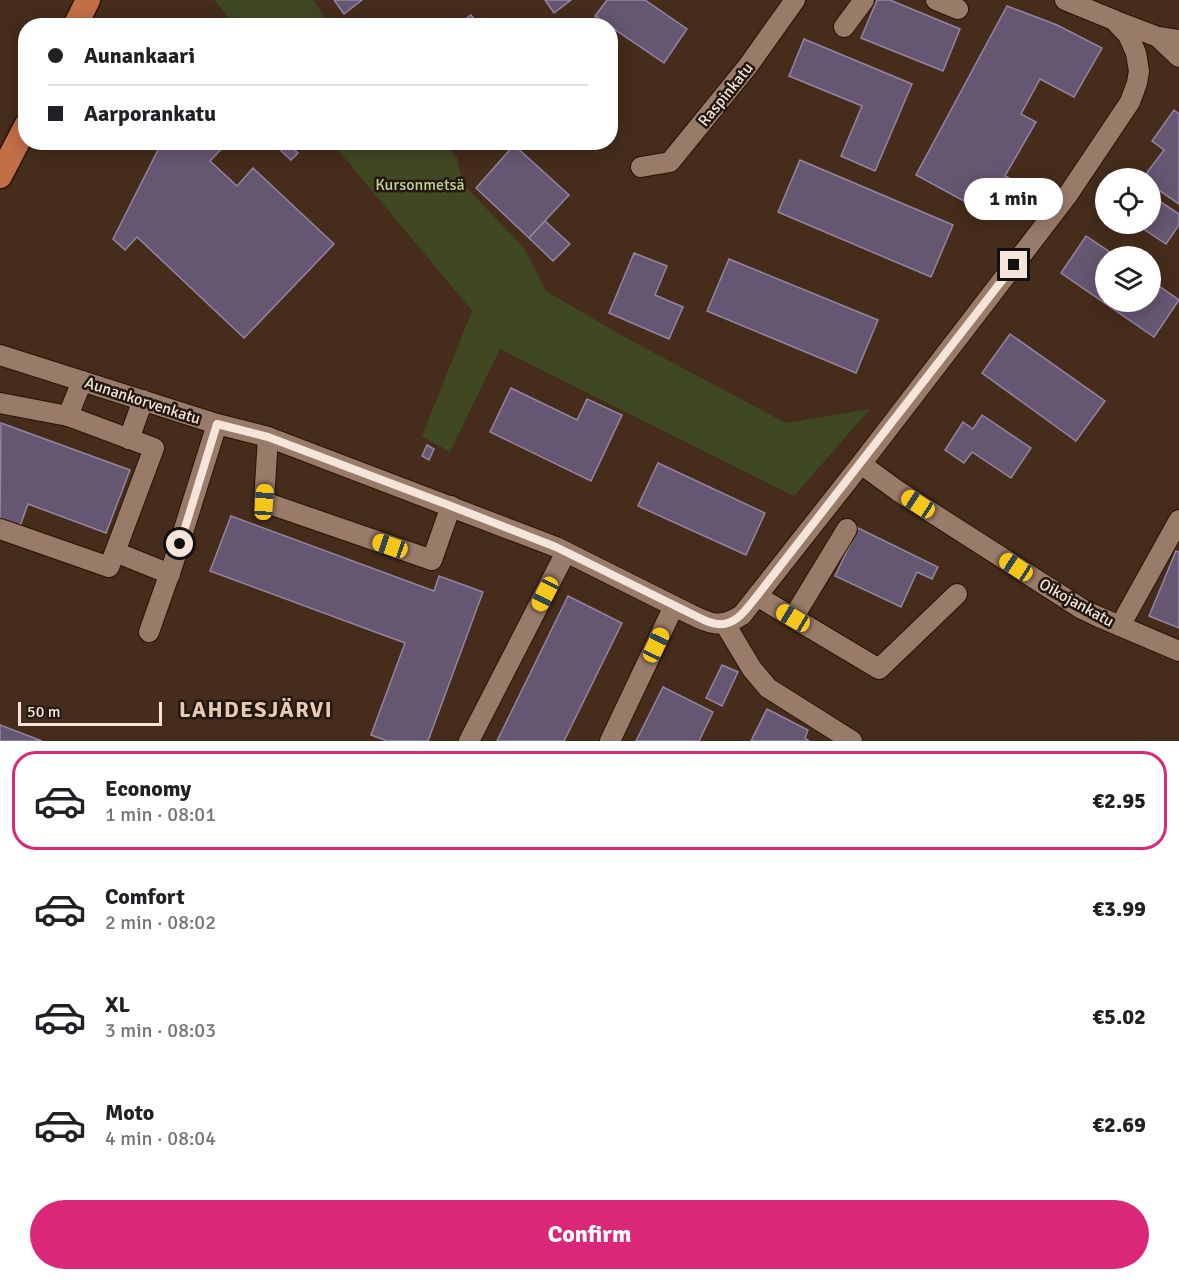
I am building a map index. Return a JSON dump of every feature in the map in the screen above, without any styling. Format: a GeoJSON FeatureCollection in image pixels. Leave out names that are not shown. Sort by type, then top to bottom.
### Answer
{"type":"FeatureCollection","features":[{"type":"Feature","properties":{"kind":"main road"},"geometry":{"type":"LineString","coordinates":[[79,18],[88,0]]}},
{"type":"Feature","properties":{"kind":"main road"},"geometry":{"type":"LineString","coordinates":[[0,176],[18,141]]}},
{"type":"Feature","properties":{"kind":"street","name":"Raspinkatu"},"geometry":{"type":"LineString","coordinates":[[640,166],[670,162],[748,66],[795,0]]}},
{"type":"Feature","properties":{"kind":"street"},"geometry":{"type":"LineString","coordinates":[[844,27],[864,0]]}},
{"type":"Feature","properties":{"kind":"street"},"geometry":{"type":"LineString","coordinates":[[936,0],[958,9]]}},
{"type":"Feature","properties":{"kind":"street"},"geometry":{"type":"LineString","coordinates":[[1065,0],[1158,37],[1179,40]]}},
{"type":"Feature","properties":{"kind":"street"},"geometry":{"type":"LineString","coordinates":[[852,741],[768,688],[752,669],[722,624],[742,615],[861,464],[1067,196],[1130,102],[1137,83],[1138,63],[1128,35],[1114,20]]}},
{"type":"Feature","properties":{"kind":"street"},"geometry":{"type":"LineString","coordinates":[[1158,37],[1179,57]]}},
{"type":"Feature","properties":{"kind":"street","name":"Aunankorvenkatu"},"geometry":{"type":"LineString","coordinates":[[0,355],[217,424],[268,437],[566,552],[704,620],[722,624]]}},
{"type":"Feature","properties":{"kind":"street"},"geometry":{"type":"LineString","coordinates":[[68,416],[82,381]]}},
{"type":"Feature","properties":{"kind":"street"},"geometry":{"type":"LineString","coordinates":[[129,439],[143,400]]}},
{"type":"Feature","properties":{"kind":"street"},"geometry":{"type":"LineString","coordinates":[[0,404],[68,416],[154,448],[109,567],[0,529]]}},
{"type":"Feature","properties":{"kind":"street"},"geometry":{"type":"LineString","coordinates":[[149,632],[170,574],[217,424]]}},
{"type":"Feature","properties":{"kind":"street"},"geometry":{"type":"LineString","coordinates":[[268,437],[264,502],[432,561],[451,506]]}},
{"type":"Feature","properties":{"kind":"street","name":"Oikojankatu"},"geometry":{"type":"LineString","coordinates":[[861,464],[898,491],[1082,609],[1179,651]]}},
{"type":"Feature","properties":{"kind":"street"},"geometry":{"type":"LineString","coordinates":[[1120,626],[1179,520]]}},
{"type":"Feature","properties":{"kind":"street"},"geometry":{"type":"LineString","coordinates":[[793,618],[847,529]]}},
{"type":"Feature","properties":{"kind":"street"},"geometry":{"type":"LineString","coordinates":[[114,552],[170,574]]}},
{"type":"Feature","properties":{"kind":"street"},"geometry":{"type":"LineString","coordinates":[[469,741],[566,552]]}},
{"type":"Feature","properties":{"kind":"street"},"geometry":{"type":"LineString","coordinates":[[757,596],[879,669],[957,594]]}},
{"type":"Feature","properties":{"kind":"street"},"geometry":{"type":"LineString","coordinates":[[610,741],[674,606]]}},
{"type":"Feature","properties":{"kind":"green space"},"geometry":{"type":"Polygon","coordinates":[[[214,0],[313,0],[325,18],[229,18],[214,0]]]}},
{"type":"Feature","properties":{"kind":"green space","name":"Kursonmetsä"},"geometry":{"type":"Polygon","coordinates":[[[338,150],[449,150],[457,157],[463,184],[524,248],[546,291],[630,340],[786,423],[870,409],[794,496],[500,349],[450,452],[422,436],[472,311],[338,150]]]}},
{"type":"Feature","properties":{"kind":"building"},"geometry":{"type":"Polygon","coordinates":[[[334,0],[362,0],[344,14],[334,0]]]}},
{"type":"Feature","properties":{"kind":"building"},"geometry":{"type":"Polygon","coordinates":[[[545,0],[571,0],[554,13],[545,0]]]}},
{"type":"Feature","properties":{"kind":"building"},"geometry":{"type":"Polygon","coordinates":[[[607,0],[645,0],[687,29],[664,63],[618,32],[618,18],[595,16],[607,0]]]}},
{"type":"Feature","properties":{"kind":"building"},"geometry":{"type":"Polygon","coordinates":[[[877,0],[890,0],[960,29],[943,71],[861,38],[877,0]]]}},
{"type":"Feature","properties":{"kind":"building"},"geometry":{"type":"Polygon","coordinates":[[[1007,6],[1057,25],[1102,48],[1074,97],[1040,79],[1021,114],[1036,122],[1005,176],[1015,181],[995,218],[916,175],[1007,6]]]}},
{"type":"Feature","properties":{"kind":"building"},"geometry":{"type":"Polygon","coordinates":[[[804,39],[912,84],[875,171],[841,156],[862,106],[789,76],[804,39]]]}},
{"type":"Feature","properties":{"kind":"building"},"geometry":{"type":"Polygon","coordinates":[[[1174,110],[1179,114],[1179,204],[1161,192],[1161,168],[1150,168],[1164,150],[1152,141],[1174,110]]]}},
{"type":"Feature","properties":{"kind":"building"},"geometry":{"type":"Polygon","coordinates":[[[158,150],[220,150],[210,161],[237,186],[253,168],[334,244],[244,338],[137,237],[125,250],[113,239],[158,150]]]}},
{"type":"Feature","properties":{"kind":"building"},"geometry":{"type":"Polygon","coordinates":[[[280,150],[295,150],[298,153],[291,160],[280,150]]]}},
{"type":"Feature","properties":{"kind":"building"},"geometry":{"type":"Polygon","coordinates":[[[510,150],[520,150],[569,195],[529,238],[476,188],[510,150]]]}},
{"type":"Feature","properties":{"kind":"building"},"geometry":{"type":"Polygon","coordinates":[[[800,160],[953,225],[931,277],[778,212],[800,160]]]}},
{"type":"Feature","properties":{"kind":"building"},"geometry":{"type":"Polygon","coordinates":[[[1161,202],[1179,214],[1179,225],[1166,244],[1151,234],[1161,234],[1161,202]]]}},
{"type":"Feature","properties":{"kind":"building"},"geometry":{"type":"Polygon","coordinates":[[[545,221],[570,244],[553,261],[529,238],[545,221]]]}},
{"type":"Feature","properties":{"kind":"building"},"geometry":{"type":"Polygon","coordinates":[[[1086,236],[1101,246],[1095,246],[1095,296],[1061,273],[1086,236]]]}},
{"type":"Feature","properties":{"kind":"building"},"geometry":{"type":"Polygon","coordinates":[[[634,253],[667,266],[655,295],[683,307],[669,339],[609,313],[634,253]]]}},
{"type":"Feature","properties":{"kind":"building"},"geometry":{"type":"Polygon","coordinates":[[[729,259],[878,320],[856,373],[707,311],[729,259]]]}},
{"type":"Feature","properties":{"kind":"building"},"geometry":{"type":"Polygon","coordinates":[[[1161,288],[1179,300],[1154,337],[1118,312],[1161,312],[1161,288]]]}},
{"type":"Feature","properties":{"kind":"building"},"geometry":{"type":"Polygon","coordinates":[[[1010,334],[1105,401],[1076,441],[982,373],[1010,334]]]}},
{"type":"Feature","properties":{"kind":"building"},"geometry":{"type":"Polygon","coordinates":[[[511,388],[577,420],[587,399],[622,415],[591,481],[490,432],[511,388]]]}},
{"type":"Feature","properties":{"kind":"building"},"geometry":{"type":"Polygon","coordinates":[[[982,415],[1031,448],[1011,478],[972,452],[964,463],[945,450],[963,422],[973,429],[982,415]]]}},
{"type":"Feature","properties":{"kind":"building"},"geometry":{"type":"Polygon","coordinates":[[[1,423],[130,470],[106,533],[28,504],[20,526],[0,519],[1,423]]]}},
{"type":"Feature","properties":{"kind":"building"},"geometry":{"type":"Polygon","coordinates":[[[427,445],[434,449],[429,460],[422,456],[427,445]]]}},
{"type":"Feature","properties":{"kind":"building"},"geometry":{"type":"Polygon","coordinates":[[[658,463],[765,513],[746,555],[638,506],[658,463]]]}},
{"type":"Feature","properties":{"kind":"building"},"geometry":{"type":"Polygon","coordinates":[[[231,516],[434,591],[439,576],[483,592],[428,741],[387,741],[371,735],[405,643],[210,571],[231,516]]]}},
{"type":"Feature","properties":{"kind":"building"},"geometry":{"type":"Polygon","coordinates":[[[858,528],[938,567],[932,579],[917,572],[901,607],[835,576],[858,528]]]}},
{"type":"Feature","properties":{"kind":"building"},"geometry":{"type":"Polygon","coordinates":[[[1176,551],[1179,552],[1179,628],[1149,616],[1176,551]]]}},
{"type":"Feature","properties":{"kind":"building"},"geometry":{"type":"Polygon","coordinates":[[[568,596],[622,623],[564,741],[497,741],[568,596]]]}},
{"type":"Feature","properties":{"kind":"building"},"geometry":{"type":"Polygon","coordinates":[[[722,665],[738,672],[722,706],[706,698],[722,665]]]}},
{"type":"Feature","properties":{"kind":"building"},"geometry":{"type":"Polygon","coordinates":[[[663,687],[713,712],[699,741],[636,741],[663,687]]]}},
{"type":"Feature","properties":{"kind":"building"},"geometry":{"type":"Polygon","coordinates":[[[767,709],[808,730],[805,738],[809,741],[751,741],[767,709]]]}},
{"type":"Feature","properties":{"kind":"building"},"geometry":{"type":"Polygon","coordinates":[[[0,725],[42,741],[0,741],[0,725]]]}},
{"type":"Feature","properties":{"kind":"district","name":"LAHDESJÄRVI"},"geometry":{"type":"Point","coordinates":[256,709]}},
{"type":"Feature","properties":{"kind":"route"},"geometry":{"type":"LineString","coordinates":[[180,544],[217,424],[268,437],[556,547],[704,620],[725,624],[742,615],[1014,265]]}}]}
